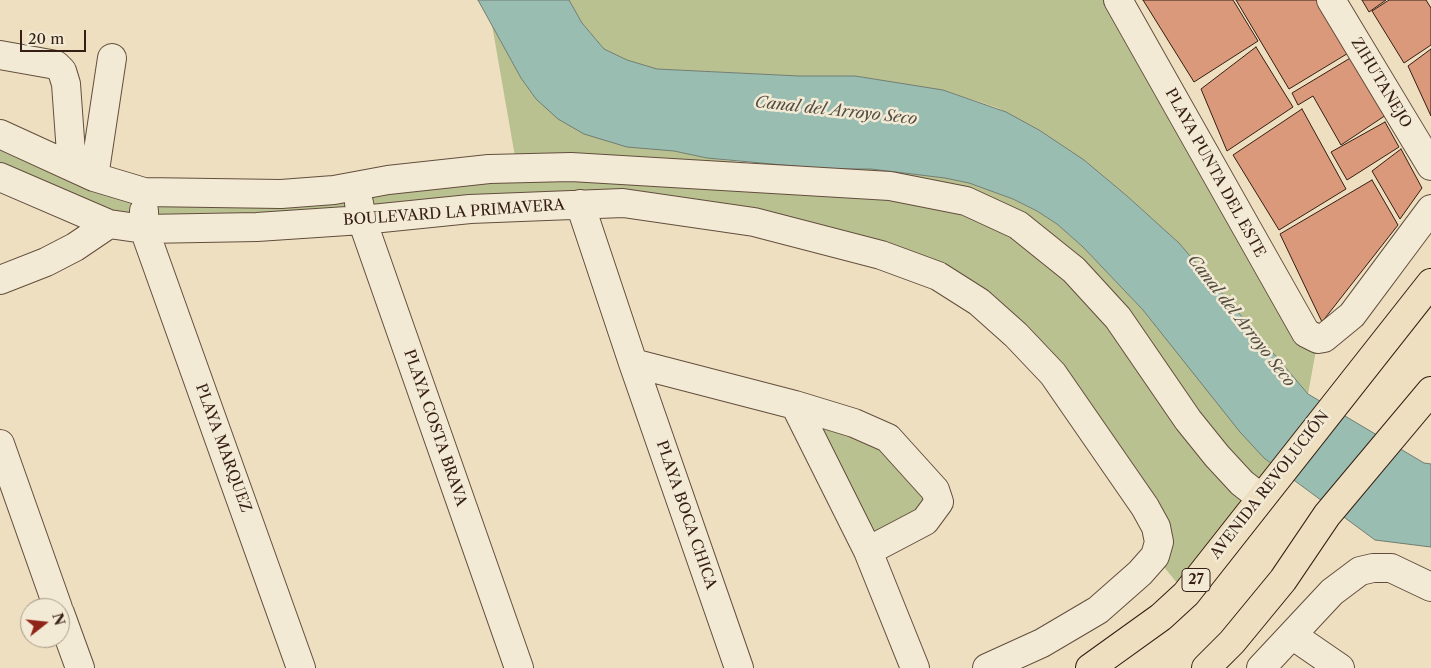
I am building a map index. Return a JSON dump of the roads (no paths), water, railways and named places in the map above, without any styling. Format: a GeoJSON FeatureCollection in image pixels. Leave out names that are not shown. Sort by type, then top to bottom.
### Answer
{"type":"FeatureCollection","features":[{"type":"Feature","properties":{"kind":"main road","name":"AVENIDA REVOLUCIÓN"},"geometry":{"type":"LineString","coordinates":[[1090,668],[1161,617],[1186,594],[1260,497],[1431,283]]}},
{"type":"Feature","properties":{"kind":"main road"},"geometry":{"type":"LineString","coordinates":[[1206,668],[1232,642],[1283,580],[1327,515],[1427,396]]}},
{"type":"Feature","properties":{"kind":"street","name":"PLAYA PUNTA DEL ESTE"},"geometry":{"type":"LineString","coordinates":[[1118,0],[1297,321],[1306,333],[1318,339],[1330,334],[1352,315],[1431,209]]}},
{"type":"Feature","properties":{"kind":"street","name":"ZIHUTANEJO"},"geometry":{"type":"LineString","coordinates":[[1331,0],[1431,166]]}},
{"type":"Feature","properties":{"kind":"street"},"geometry":{"type":"LineString","coordinates":[[0,55],[56,65],[62,71],[83,172]]}},
{"type":"Feature","properties":{"kind":"street"},"geometry":{"type":"LineString","coordinates":[[83,172],[112,58]]}},
{"type":"Feature","properties":{"kind":"street"},"geometry":{"type":"LineString","coordinates":[[0,134],[83,172],[144,192],[281,194],[356,187],[388,180],[489,169],[571,167],[890,186],[966,201],[1018,225],[1074,270],[1118,318],[1188,420],[1216,456],[1242,483],[1260,497]]}},
{"type":"Feature","properties":{"kind":"street","name":"BOULEVARD LA PRIMAVERA"},"geometry":{"type":"LineString","coordinates":[[0,177],[109,224],[144,229],[257,227],[362,220],[470,209],[623,203],[754,222],[890,258],[938,276],[979,302],[1016,335],[1053,374],[1145,507],[1156,527],[1159,542],[1155,556],[1140,573],[1098,610],[1042,644],[987,668]]}},
{"type":"Feature","properties":{"kind":"street","name":"PLAYA COSTA BRAVA"},"geometry":{"type":"LineString","coordinates":[[356,187],[362,220],[519,668]]}},
{"type":"Feature","properties":{"kind":"street","name":"PLAYA MARQUEZ"},"geometry":{"type":"LineString","coordinates":[[144,192],[144,229],[301,668]]}},
{"type":"Feature","properties":{"kind":"street","name":"PLAYA BOCA CHICA"},"geometry":{"type":"LineString","coordinates":[[580,204],[739,668]]}},
{"type":"Feature","properties":{"kind":"street"},"geometry":{"type":"LineString","coordinates":[[0,280],[46,262],[75,247],[109,224]]}},
{"type":"Feature","properties":{"kind":"street"},"geometry":{"type":"LineString","coordinates":[[633,363],[796,405],[879,432],[888,438],[935,490],[940,502],[925,520],[868,551]]}},
{"type":"Feature","properties":{"kind":"street"},"geometry":{"type":"LineString","coordinates":[[796,405],[868,551],[915,668]]}},
{"type":"Feature","properties":{"kind":"street"},"geometry":{"type":"LineString","coordinates":[[0,444],[54,598]]}},
{"type":"Feature","properties":{"kind":"street"},"geometry":{"type":"LineString","coordinates":[[1272,665],[1292,635],[1332,592],[1360,571],[1374,568],[1391,568],[1431,587]]}},
{"type":"Feature","properties":{"kind":"street"},"geometry":{"type":"LineString","coordinates":[[1292,635],[1340,668]]}},
{"type":"Feature","properties":{"kind":"street"},"geometry":{"type":"LineString","coordinates":[[70,640],[80,668]]}},
{"type":"Feature","properties":{"kind":"water","name":"Canal del Arroyo Seco"},"geometry":{"type":"Polygon","coordinates":[[[478,0],[569,0],[582,23],[604,49],[627,60],[657,69],[799,76],[855,76],[943,90],[1006,112],[1039,130],[1084,160],[1179,243],[1308,394],[1424,463],[1431,464],[1431,547],[1375,540],[1264,458],[1240,432],[1143,310],[1083,247],[1057,224],[1037,211],[1013,199],[969,183],[945,178],[871,169],[826,169],[707,158],[674,151],[627,147],[584,134],[558,119],[536,99],[521,78],[478,0]]]}}]}
